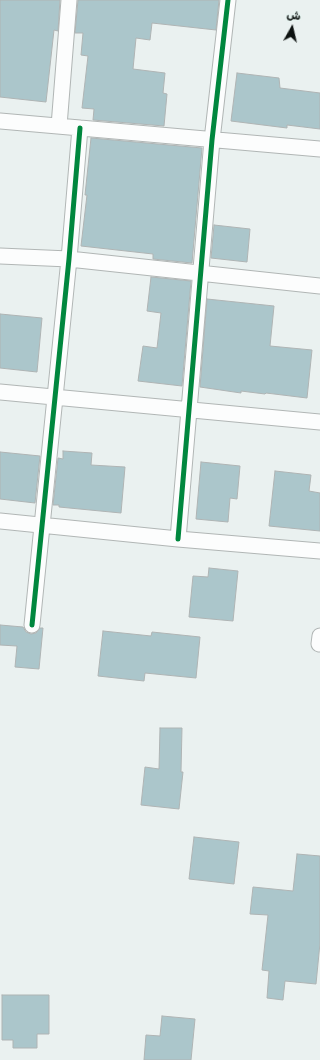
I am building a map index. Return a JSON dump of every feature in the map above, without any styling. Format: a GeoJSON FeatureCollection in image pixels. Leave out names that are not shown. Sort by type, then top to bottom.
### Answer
{"type":"FeatureCollection","features":[{"type":"Feature","properties":{"kind":"street"},"geometry":{"type":"LineString","coordinates":[[59,126],[69,0]]}},
{"type":"Feature","properties":{"kind":"street"},"geometry":{"type":"LineString","coordinates":[[178,539],[212,140],[228,0]]}},
{"type":"Feature","properties":{"kind":"street"},"geometry":{"type":"LineString","coordinates":[[0,121],[320,149]]}},
{"type":"Feature","properties":{"kind":"street"},"geometry":{"type":"LineString","coordinates":[[32,625],[69,260],[80,128]]}},
{"type":"Feature","properties":{"kind":"street"},"geometry":{"type":"LineString","coordinates":[[0,256],[69,260],[320,286]]}},
{"type":"Feature","properties":{"kind":"street"},"geometry":{"type":"LineString","coordinates":[[0,392],[320,422]]}},
{"type":"Feature","properties":{"kind":"street"},"geometry":{"type":"LineString","coordinates":[[0,521],[178,539],[320,551]]}},
{"type":"Feature","properties":{"kind":"building"},"geometry":{"type":"Polygon","coordinates":[[[0,0],[60,0],[58,31],[54,30],[46,102],[0,97],[0,0]]]}},
{"type":"Feature","properties":{"kind":"building"},"geometry":{"type":"Polygon","coordinates":[[[78,0],[219,0],[216,30],[152,23],[150,40],[136,38],[133,69],[165,73],[163,93],[167,94],[164,126],[93,120],[94,109],[82,108],[88,56],[81,55],[83,33],[75,33],[78,0]]]}},
{"type":"Feature","properties":{"kind":"building"},"geometry":{"type":"Polygon","coordinates":[[[237,73],[279,78],[280,88],[320,93],[320,129],[287,125],[287,128],[231,121],[237,73]]]}},
{"type":"Feature","properties":{"kind":"building"},"geometry":{"type":"Polygon","coordinates":[[[91,138],[202,148],[192,263],[153,259],[153,254],[81,246],[87,195],[85,195],[91,138]]]}},
{"type":"Feature","properties":{"kind":"building"},"geometry":{"type":"Polygon","coordinates":[[[214,225],[250,229],[247,262],[211,258],[214,225]]]}},
{"type":"Feature","properties":{"kind":"building"},"geometry":{"type":"Polygon","coordinates":[[[151,277],[191,281],[182,386],[138,381],[143,346],[157,348],[161,313],[147,311],[151,277]]]}},
{"type":"Feature","properties":{"kind":"building"},"geometry":{"type":"Polygon","coordinates":[[[207,299],[274,306],[270,346],[312,350],[307,398],[241,391],[241,393],[200,387],[207,299]]]}},
{"type":"Feature","properties":{"kind":"building"},"geometry":{"type":"Polygon","coordinates":[[[0,314],[42,318],[37,372],[0,368],[0,314]]]}},
{"type":"Feature","properties":{"kind":"building"},"geometry":{"type":"Polygon","coordinates":[[[63,451],[92,453],[91,465],[125,467],[121,513],[59,507],[59,505],[53,505],[58,458],[63,459],[63,451]]]}},
{"type":"Feature","properties":{"kind":"building"},"geometry":{"type":"Polygon","coordinates":[[[0,452],[40,456],[35,503],[0,499],[0,452]]]}},
{"type":"Feature","properties":{"kind":"building"},"geometry":{"type":"Polygon","coordinates":[[[201,462],[240,466],[237,499],[230,498],[228,522],[196,519],[201,462]]]}},
{"type":"Feature","properties":{"kind":"building"},"geometry":{"type":"Polygon","coordinates":[[[275,471],[311,475],[309,491],[320,493],[320,531],[269,526],[275,471]]]}},
{"type":"Feature","properties":{"kind":"building"},"geometry":{"type":"Polygon","coordinates":[[[209,568],[238,571],[233,621],[189,617],[193,576],[208,577],[209,568]]]}},
{"type":"Feature","properties":{"kind":"building"},"geometry":{"type":"Polygon","coordinates":[[[0,625],[23,627],[26,632],[31,634],[36,633],[40,628],[43,628],[39,669],[15,667],[17,646],[0,645],[0,625]]]}},
{"type":"Feature","properties":{"kind":"building"},"geometry":{"type":"Polygon","coordinates":[[[103,631],[151,636],[152,632],[200,637],[196,678],[145,673],[144,681],[98,676],[103,631]]]}},
{"type":"Feature","properties":{"kind":"building"},"geometry":{"type":"Polygon","coordinates":[[[160,728],[182,728],[181,772],[183,772],[179,809],[141,805],[145,767],[159,769],[160,728]]]}},
{"type":"Feature","properties":{"kind":"building"},"geometry":{"type":"Polygon","coordinates":[[[194,837],[239,842],[234,884],[189,879],[194,837]]]}},
{"type":"Feature","properties":{"kind":"building"},"geometry":{"type":"Polygon","coordinates":[[[297,854],[320,856],[320,943],[316,984],[285,981],[283,1000],[267,998],[269,971],[262,970],[268,915],[250,914],[253,887],[293,891],[297,854]]]}},
{"type":"Feature","properties":{"kind":"building"},"geometry":{"type":"Polygon","coordinates":[[[2,995],[49,995],[49,1034],[37,1034],[37,1048],[13,1048],[13,1040],[2,1040],[2,995]]]}},
{"type":"Feature","properties":{"kind":"building"},"geometry":{"type":"Polygon","coordinates":[[[162,1016],[195,1019],[191,1060],[144,1060],[146,1035],[160,1036],[162,1016]]]}},
{"type":"Feature","properties":{"kind":"cycle path"},"geometry":{"type":"LineString","coordinates":[[178,539],[212,140],[228,0]]}},
{"type":"Feature","properties":{"kind":"cycle path"},"geometry":{"type":"LineString","coordinates":[[32,625],[69,259],[80,128]]}}]}
